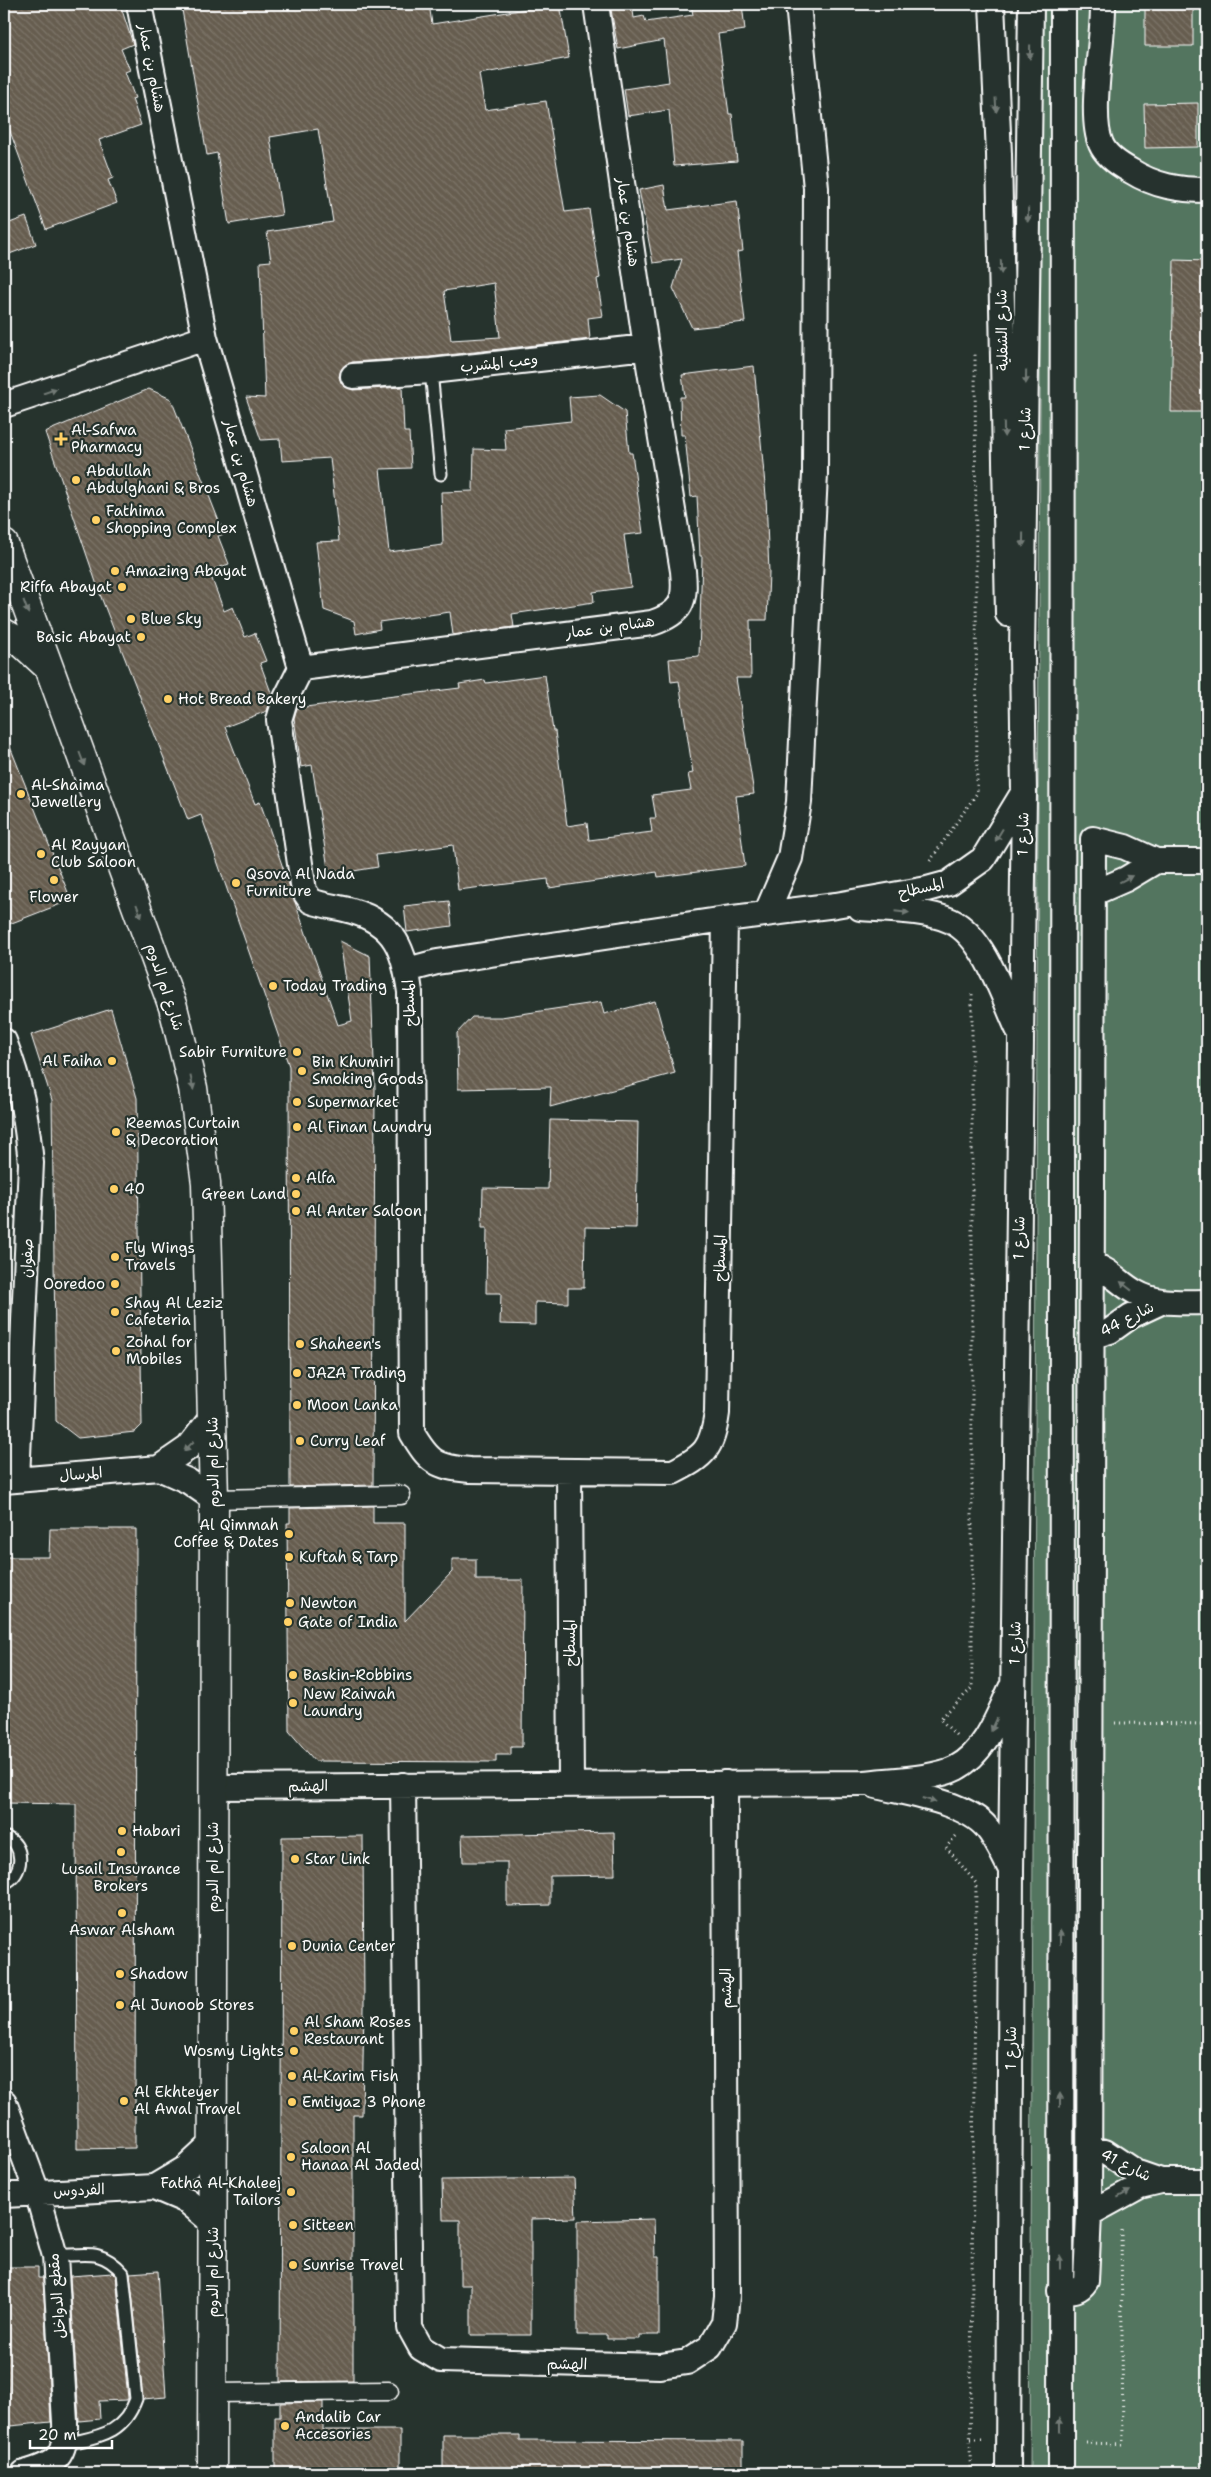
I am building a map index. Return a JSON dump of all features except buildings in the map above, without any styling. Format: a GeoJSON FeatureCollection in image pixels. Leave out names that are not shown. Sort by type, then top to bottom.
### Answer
{"type":"FeatureCollection","features":[{"type":"Feature","properties":{"kind":"street","name":"هشام بن عمار"},"geometry":{"type":"LineString","coordinates":[[139,4],[204,338],[301,668],[652,623],[668,617],[680,607],[685,589],[683,571],[646,347],[596,4]]}},
{"type":"Feature","properties":{"kind":"street"},"geometry":{"type":"LineString","coordinates":[[766,914],[790,858],[799,802],[815,474],[816,188],[798,4]]}},
{"type":"Feature","properties":{"kind":"street","name":"شارع الشفلية"},"geometry":{"type":"LineString","coordinates":[[992,4],[999,154],[1006,597],[1011,625],[1022,654]]}},
{"type":"Feature","properties":{"kind":"street","name":"شارع 1"},"geometry":{"type":"LineString","coordinates":[[1008,2473],[1011,1871],[1015,1680],[1024,793],[1022,654],[1031,4]]}},
{"type":"Feature","properties":{"kind":"street"},"geometry":{"type":"LineString","coordinates":[[1061,2473],[1063,4]]}},
{"type":"Feature","properties":{"kind":"street"},"geometry":{"type":"LineString","coordinates":[[1103,4],[1096,114],[1101,145],[1115,162],[1145,180],[1163,186],[1207,190]]}},
{"type":"Feature","properties":{"kind":"street"},"geometry":{"type":"LineString","coordinates":[[4,405],[204,338]]}},
{"type":"Feature","properties":{"kind":"street","name":"وعب المشرب"},"geometry":{"type":"LineString","coordinates":[[353,376],[430,371],[646,347]]}},
{"type":"Feature","properties":{"kind":"street","name":"شارع ام الدوم"},"geometry":{"type":"LineString","coordinates":[[4,544],[48,668],[161,968],[184,1048],[201,1136],[206,1184],[214,1499],[214,2224],[210,2470]]}},
{"type":"Feature","properties":{"kind":"street"},"geometry":{"type":"LineString","coordinates":[[4,633],[23,644],[48,668]]}},
{"type":"Feature","properties":{"kind":"street","name":"المسطاح"},"geometry":{"type":"LineString","coordinates":[[301,668],[285,700],[279,720],[304,891],[311,901],[374,919],[389,930],[407,970],[410,992],[412,1433],[424,1454],[445,1468],[673,1472],[697,1460],[713,1439],[717,1413],[725,919]]}},
{"type":"Feature","properties":{"kind":"street","name":"المسطاح"},"geometry":{"type":"LineString","coordinates":[[407,970],[437,962],[725,919],[836,905],[927,889],[949,882],[983,859],[1024,793]]}},
{"type":"Feature","properties":{"kind":"street"},"geometry":{"type":"LineString","coordinates":[[1060,2291],[1075,2291],[1082,2288],[1086,2281],[1089,2214],[1092,1723],[1093,839],[1125,847],[1156,861],[1207,861]]}},
{"type":"Feature","properties":{"kind":"street"},"geometry":{"type":"LineString","coordinates":[[1094,893],[1126,879],[1156,861]]}},
{"type":"Feature","properties":{"kind":"street","name":"المسطاح"},"geometry":{"type":"LineString","coordinates":[[836,905],[926,914],[950,921],[976,943],[1021,1037]]}},
{"type":"Feature","properties":{"kind":"street","name":"صفوان"},"geometry":{"type":"LineString","coordinates":[[4,1041],[18,1078],[26,1114],[31,1162],[10,1480]]}},
{"type":"Feature","properties":{"kind":"street","name":"شارع 44"},"geometry":{"type":"LineString","coordinates":[[1093,1265],[1108,1272],[1136,1293],[1162,1302],[1207,1302]]}},
{"type":"Feature","properties":{"kind":"street","name":"شارع 44"},"geometry":{"type":"LineString","coordinates":[[1093,1336],[1110,1331],[1131,1316],[1162,1302]]}},
{"type":"Feature","properties":{"kind":"street"},"geometry":{"type":"LineString","coordinates":[[159,1468],[188,1448],[201,1434],[212,1417]]}},
{"type":"Feature","properties":{"kind":"street","name":"المرسال"},"geometry":{"type":"LineString","coordinates":[[10,1480],[159,1468],[188,1481],[214,1499]]}},
{"type":"Feature","properties":{"kind":"street","name":"المسطاح"},"geometry":{"type":"LineString","coordinates":[[569,1471],[571,1784]]}},
{"type":"Feature","properties":{"kind":"street"},"geometry":{"type":"LineString","coordinates":[[214,1499],[401,1495]]}},
{"type":"Feature","properties":{"kind":"street","name":"الهشم"},"geometry":{"type":"LineString","coordinates":[[213,1787],[865,1783],[938,1774],[956,1768],[975,1752],[989,1735],[1015,1680]]}},
{"type":"Feature","properties":{"kind":"street","name":"الهشم"},"geometry":{"type":"LineString","coordinates":[[403,1785],[410,2328],[421,2348],[441,2360],[660,2366],[687,2362],[710,2347],[724,2323],[727,2296],[725,1783]]}},
{"type":"Feature","properties":{"kind":"street","name":"الهشم"},"geometry":{"type":"LineString","coordinates":[[865,1783],[942,1803],[974,1817],[986,1827],[1011,1871]]}},
{"type":"Feature","properties":{"kind":"street","name":"مقطع الدواخل"},"geometry":{"type":"LineString","coordinates":[[4,2102],[38,2192],[55,2256],[66,2444]]}},
{"type":"Feature","properties":{"kind":"street","name":"الفردوس"},"geometry":{"type":"LineString","coordinates":[[154,2187],[186,2168],[214,2142]]}},
{"type":"Feature","properties":{"kind":"street","name":"شارع 41"},"geometry":{"type":"LineString","coordinates":[[1090,2149],[1105,2152],[1134,2172],[1161,2181]]}},
{"type":"Feature","properties":{"kind":"street","name":"شارع 41"},"geometry":{"type":"LineString","coordinates":[[1089,2214],[1104,2208],[1120,2196],[1140,2186],[1161,2181],[1207,2181]]}},
{"type":"Feature","properties":{"kind":"street","name":"الفردوس"},"geometry":{"type":"LineString","coordinates":[[4,2195],[154,2187],[187,2201],[214,2224]]}},
{"type":"Feature","properties":{"kind":"street"},"geometry":{"type":"LineString","coordinates":[[212,2393],[389,2391]]}},
{"type":"Feature","properties":{"kind":"street"},"geometry":{"type":"LineString","coordinates":[[24,2473],[44,2468],[57,2459],[66,2444]]}},
{"type":"Feature","properties":{"kind":"lane"},"geometry":{"type":"LineString","coordinates":[[430,371],[441,474]]}},
{"type":"Feature","properties":{"kind":"lane"},"geometry":{"type":"LineString","coordinates":[[4,1837],[11,1839],[18,1845],[19,1854],[16,1874],[12,1879],[4,1883]]}},
{"type":"Feature","properties":{"kind":"lane"},"geometry":{"type":"LineString","coordinates":[[55,2256],[97,2255],[112,2260],[123,2273],[136,2399],[130,2415],[117,2428],[102,2435],[66,2444]]}},
{"type":"Feature","properties":{"kind":"path"},"geometry":{"type":"LineString","coordinates":[[927,889],[928,863],[977,793],[975,354]]}},
{"type":"Feature","properties":{"kind":"path"},"geometry":{"type":"LineString","coordinates":[[971,987],[974,1002],[972,1688],[940,1719],[975,1752]]}},
{"type":"Feature","properties":{"kind":"path"},"geometry":{"type":"LineString","coordinates":[[1092,1723],[1207,1724]]}},
{"type":"Feature","properties":{"kind":"path"},"geometry":{"type":"LineString","coordinates":[[970,2473],[976,1884],[946,1846],[974,1817]]}},
{"type":"Feature","properties":{"kind":"path"},"geometry":{"type":"LineString","coordinates":[[1060,2442],[1122,2444],[1120,2196]]}},
{"type":"Feature","properties":{"kind":"green space"},"geometry":{"type":"Polygon","coordinates":[[[1042,4],[1207,4],[1207,2473],[1030,2473],[1042,4]]]}},
{"type":"Feature","properties":{"kind":"place","name":"Al-Safwa Pharmacy"},"geometry":{"type":"Point","coordinates":[61,439]}},
{"type":"Feature","properties":{"kind":"place","name":"Abdullah Abdulghani & Bros"},"geometry":{"type":"Point","coordinates":[76,480]}},
{"type":"Feature","properties":{"kind":"place","name":"Fathima Shopping Complex"},"geometry":{"type":"Point","coordinates":[96,520]}},
{"type":"Feature","properties":{"kind":"place","name":"Amazing Abayat"},"geometry":{"type":"Point","coordinates":[115,571]}},
{"type":"Feature","properties":{"kind":"place","name":"Riffa Abayat"},"geometry":{"type":"Point","coordinates":[122,587]}},
{"type":"Feature","properties":{"kind":"place","name":"Blue Sky"},"geometry":{"type":"Point","coordinates":[131,619]}},
{"type":"Feature","properties":{"kind":"place","name":"Basic Abayat"},"geometry":{"type":"Point","coordinates":[141,637]}},
{"type":"Feature","properties":{"kind":"place","name":"Hot Bread Bakery"},"geometry":{"type":"Point","coordinates":[168,699]}},
{"type":"Feature","properties":{"kind":"place","name":"Al-Shaima Jewellery"},"geometry":{"type":"Point","coordinates":[21,794]}},
{"type":"Feature","properties":{"kind":"place","name":"Al Rayyan Club Saloon"},"geometry":{"type":"Point","coordinates":[41,854]}},
{"type":"Feature","properties":{"kind":"place","name":"Flower"},"geometry":{"type":"Point","coordinates":[54,880]}},
{"type":"Feature","properties":{"kind":"place","name":"Qsova Al Nada Furniture"},"geometry":{"type":"Point","coordinates":[236,883]}},
{"type":"Feature","properties":{"kind":"place","name":"Today Trading"},"geometry":{"type":"Point","coordinates":[273,986]}},
{"type":"Feature","properties":{"kind":"place","name":"Sabir Furniture"},"geometry":{"type":"Point","coordinates":[297,1052]}},
{"type":"Feature","properties":{"kind":"place","name":"Al Faiha"},"geometry":{"type":"Point","coordinates":[112,1061]}},
{"type":"Feature","properties":{"kind":"place","name":"Bin Khumiri Smoking Goods"},"geometry":{"type":"Point","coordinates":[302,1071]}},
{"type":"Feature","properties":{"kind":"place","name":"Supermarket"},"geometry":{"type":"Point","coordinates":[297,1102]}},
{"type":"Feature","properties":{"kind":"place","name":"Al Finan Laundry"},"geometry":{"type":"Point","coordinates":[297,1127]}},
{"type":"Feature","properties":{"kind":"place","name":"Reemas Curtain & Decoration"},"geometry":{"type":"Point","coordinates":[116,1132]}},
{"type":"Feature","properties":{"kind":"place","name":"Alfa"},"geometry":{"type":"Point","coordinates":[296,1178]}},
{"type":"Feature","properties":{"kind":"place","name":"40"},"geometry":{"type":"Point","coordinates":[114,1189]}},
{"type":"Feature","properties":{"kind":"place","name":"Green Land"},"geometry":{"type":"Point","coordinates":[296,1194]}},
{"type":"Feature","properties":{"kind":"place","name":"Al Anter Saloon"},"geometry":{"type":"Point","coordinates":[296,1211]}},
{"type":"Feature","properties":{"kind":"place","name":"Fly Wings Travels"},"geometry":{"type":"Point","coordinates":[115,1257]}},
{"type":"Feature","properties":{"kind":"place","name":"Ooredoo"},"geometry":{"type":"Point","coordinates":[115,1284]}},
{"type":"Feature","properties":{"kind":"place","name":"Shay Al Leziz Cafeteria"},"geometry":{"type":"Point","coordinates":[115,1312]}},
{"type":"Feature","properties":{"kind":"place","name":"Shaheen's"},"geometry":{"type":"Point","coordinates":[300,1344]}},
{"type":"Feature","properties":{"kind":"place","name":"Zohal for Mobiles"},"geometry":{"type":"Point","coordinates":[116,1351]}},
{"type":"Feature","properties":{"kind":"place","name":"JAZA Trading"},"geometry":{"type":"Point","coordinates":[297,1373]}},
{"type":"Feature","properties":{"kind":"place","name":"Moon Lanka"},"geometry":{"type":"Point","coordinates":[297,1405]}},
{"type":"Feature","properties":{"kind":"place","name":"Curry Leaf"},"geometry":{"type":"Point","coordinates":[300,1441]}},
{"type":"Feature","properties":{"kind":"place","name":"Al Qimmah Coffee & Dates"},"geometry":{"type":"Point","coordinates":[289,1534]}},
{"type":"Feature","properties":{"kind":"place","name":"Kuftah & Tarp"},"geometry":{"type":"Point","coordinates":[289,1557]}},
{"type":"Feature","properties":{"kind":"place","name":"Newton"},"geometry":{"type":"Point","coordinates":[290,1603]}},
{"type":"Feature","properties":{"kind":"place","name":"Gate of India"},"geometry":{"type":"Point","coordinates":[288,1622]}},
{"type":"Feature","properties":{"kind":"place","name":"Baskin-Robbins"},"geometry":{"type":"Point","coordinates":[293,1675]}},
{"type":"Feature","properties":{"kind":"place","name":"New Raiwah Laundry"},"geometry":{"type":"Point","coordinates":[293,1703]}},
{"type":"Feature","properties":{"kind":"place","name":"Habari"},"geometry":{"type":"Point","coordinates":[122,1831]}},
{"type":"Feature","properties":{"kind":"place","name":"Lusail Insurance Brokers"},"geometry":{"type":"Point","coordinates":[121,1852]}},
{"type":"Feature","properties":{"kind":"place","name":"Star Link"},"geometry":{"type":"Point","coordinates":[295,1859]}},
{"type":"Feature","properties":{"kind":"place","name":"Aswar Alsham"},"geometry":{"type":"Point","coordinates":[122,1913]}},
{"type":"Feature","properties":{"kind":"place","name":"Dunia Center"},"geometry":{"type":"Point","coordinates":[292,1946]}},
{"type":"Feature","properties":{"kind":"place","name":"Shadow"},"geometry":{"type":"Point","coordinates":[120,1974]}},
{"type":"Feature","properties":{"kind":"place","name":"Al Junoob Stores"},"geometry":{"type":"Point","coordinates":[120,2005]}},
{"type":"Feature","properties":{"kind":"place","name":"Al Sham Roses Restaurant"},"geometry":{"type":"Point","coordinates":[294,2031]}},
{"type":"Feature","properties":{"kind":"place","name":"Wosmy Lights"},"geometry":{"type":"Point","coordinates":[294,2051]}},
{"type":"Feature","properties":{"kind":"place","name":"Al-Karim Fish"},"geometry":{"type":"Point","coordinates":[292,2076]}},
{"type":"Feature","properties":{"kind":"place","name":"Al Ekhteyer Al Awal Travel"},"geometry":{"type":"Point","coordinates":[124,2101]}},
{"type":"Feature","properties":{"kind":"place","name":"Emtiyaz 3 Phone"},"geometry":{"type":"Point","coordinates":[292,2102]}},
{"type":"Feature","properties":{"kind":"place","name":"Saloon Al Hanaa Al Jaded"},"geometry":{"type":"Point","coordinates":[291,2157]}},
{"type":"Feature","properties":{"kind":"place","name":"Fatha Al-Khaleej Tailors"},"geometry":{"type":"Point","coordinates":[291,2192]}},
{"type":"Feature","properties":{"kind":"place","name":"Sitteen"},"geometry":{"type":"Point","coordinates":[293,2225]}},
{"type":"Feature","properties":{"kind":"place","name":"Sunrise Travel"},"geometry":{"type":"Point","coordinates":[293,2265]}},
{"type":"Feature","properties":{"kind":"place","name":"Andalib Car Accesories"},"geometry":{"type":"Point","coordinates":[285,2426]}}]}
